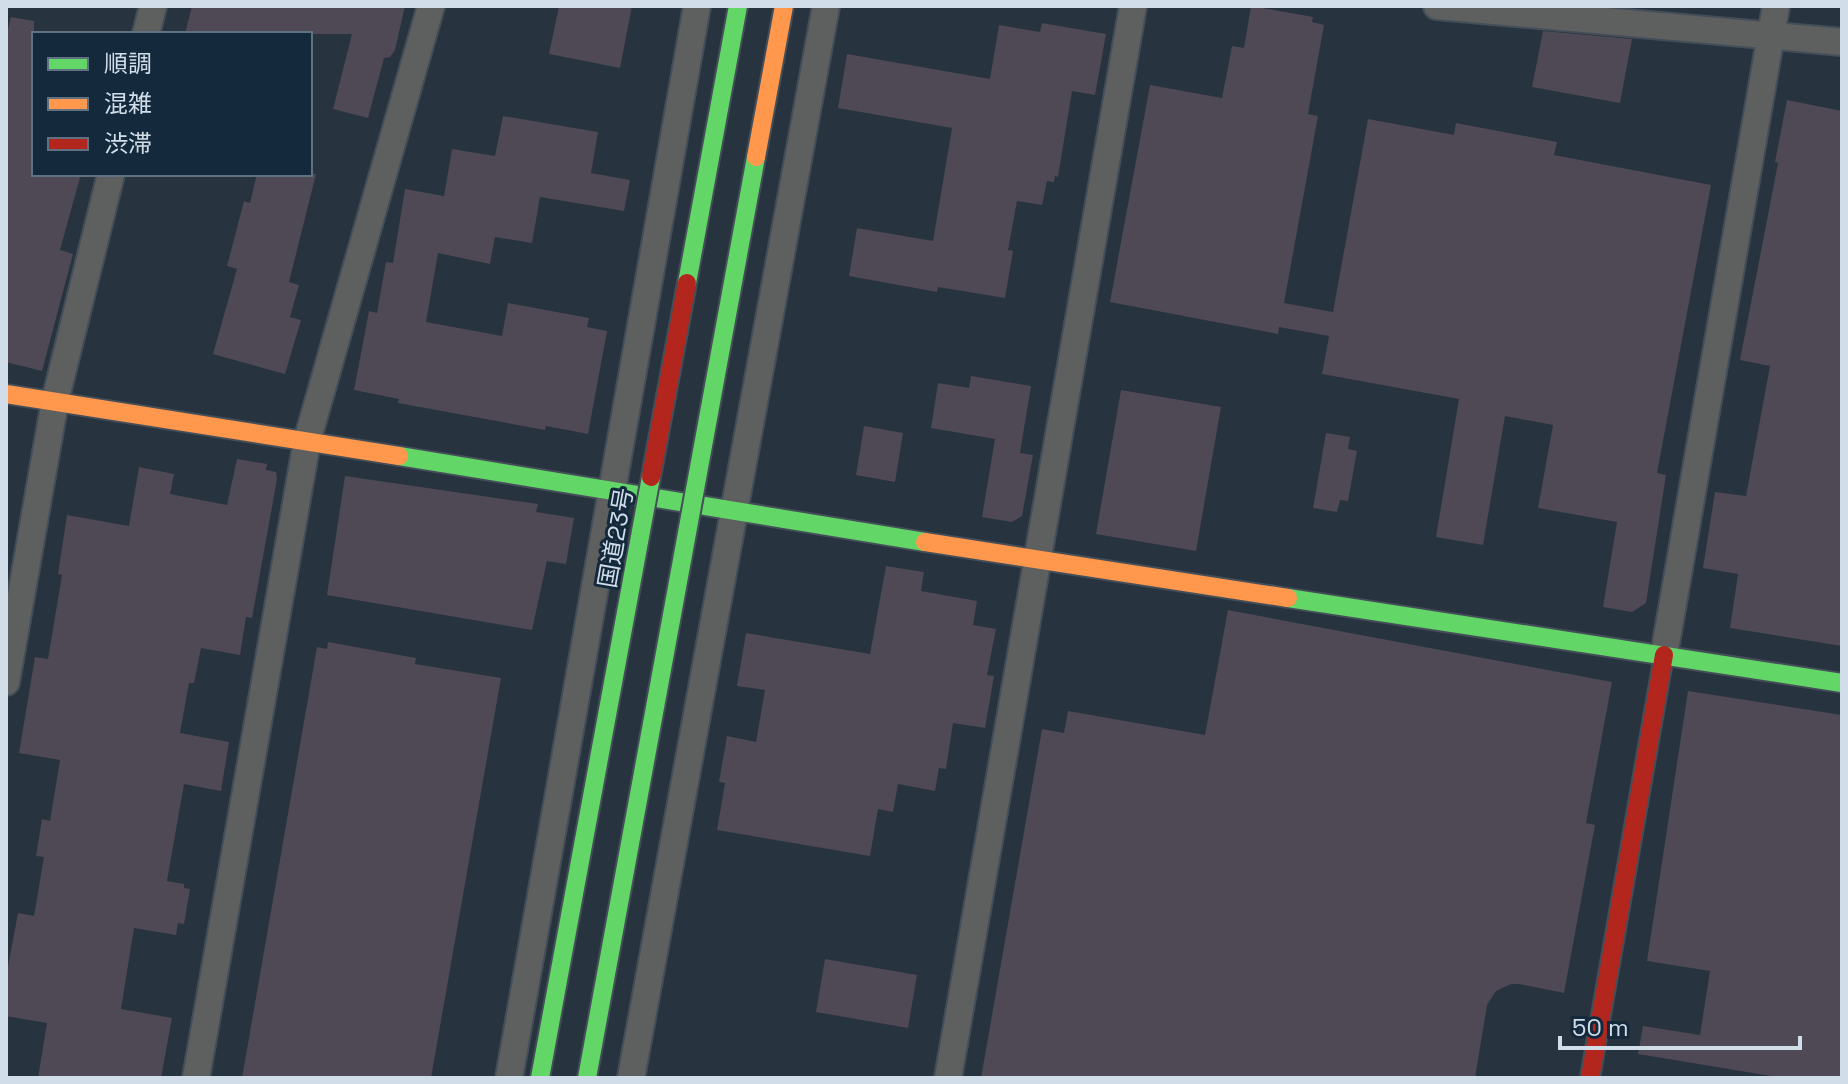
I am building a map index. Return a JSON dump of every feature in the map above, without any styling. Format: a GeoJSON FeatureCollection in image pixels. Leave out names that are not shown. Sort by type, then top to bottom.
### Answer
{"type":"FeatureCollection","features":[{"type":"Feature","properties":{"kind":"main road","name":"国道23号"},"geometry":{"type":"LineString","coordinates":[[540,1078],[738,6]]}},
{"type":"Feature","properties":{"kind":"main road"},"geometry":{"type":"LineString","coordinates":[[587,1078],[784,6]]}},
{"type":"Feature","properties":{"kind":"main road"},"geometry":{"type":"LineString","coordinates":[[6,394],[613,489],[732,512],[1842,683]]}},
{"type":"Feature","properties":{"kind":"main road"},"geometry":{"type":"LineString","coordinates":[[1590,1078],[1664,655]]}},
{"type":"Feature","properties":{"kind":"street"},"geometry":{"type":"LineString","coordinates":[[146,32],[153,6]]}},
{"type":"Feature","properties":{"kind":"street"},"geometry":{"type":"LineString","coordinates":[[196,1078],[307,441],[431,6]]}},
{"type":"Feature","properties":{"kind":"street"},"geometry":{"type":"LineString","coordinates":[[509,1078],[697,6]]}},
{"type":"Feature","properties":{"kind":"street"},"geometry":{"type":"LineString","coordinates":[[631,1078],[826,6]]}},
{"type":"Feature","properties":{"kind":"street"},"geometry":{"type":"LineString","coordinates":[[948,1078],[1133,6]]}},
{"type":"Feature","properties":{"kind":"street"},"geometry":{"type":"LineString","coordinates":[[1437,6],[1842,42]]}},
{"type":"Feature","properties":{"kind":"street"},"geometry":{"type":"LineString","coordinates":[[1664,655],[1776,6]]}},
{"type":"Feature","properties":{"kind":"street"},"geometry":{"type":"LineString","coordinates":[[6,682],[55,401],[111,176]]}},
{"type":"Feature","properties":{"kind":"building"},"geometry":{"type":"Polygon","coordinates":[[[192,6],[405,6],[395,50],[390,57],[384,58],[368,118],[333,109],[352,34],[186,32],[192,6]]]}},
{"type":"Feature","properties":{"kind":"building"},"geometry":{"type":"Polygon","coordinates":[[[559,6],[632,6],[620,68],[549,54],[559,6]]]}},
{"type":"Feature","properties":{"kind":"building"},"geometry":{"type":"Polygon","coordinates":[[[1251,6],[1313,17],[1312,22],[1324,25],[1308,114],[1318,116],[1284,303],[1333,312],[1368,119],[1454,135],[1456,123],[1557,142],[1554,155],[1711,185],[1657,473],[1666,475],[1646,603],[1632,612],[1603,607],[1617,522],[1538,508],[1553,425],[1505,416],[1483,545],[1436,537],[1459,399],[1322,374],[1329,336],[1279,327],[1278,334],[1110,302],[1150,85],[1222,98],[1232,46],[1244,48],[1251,6]]]}},
{"type":"Feature","properties":{"kind":"building"},"geometry":{"type":"Polygon","coordinates":[[[11,17],[34,21],[32,176],[80,176],[60,250],[73,254],[42,371],[6,362],[6,37],[11,17]]]}},
{"type":"Feature","properties":{"kind":"building"},"geometry":{"type":"Polygon","coordinates":[[[1042,23],[1106,34],[1095,95],[1072,91],[1058,177],[1055,176],[1054,182],[1047,181],[1042,205],[1017,201],[1008,250],[1013,251],[1005,298],[938,287],[937,292],[849,276],[857,228],[933,241],[952,128],[838,108],[847,54],[990,79],[999,25],[1040,32],[1042,23]]]}},
{"type":"Feature","properties":{"kind":"building"},"geometry":{"type":"Polygon","coordinates":[[[1543,31],[1632,39],[1620,103],[1532,87],[1543,31]]]}},
{"type":"Feature","properties":{"kind":"building"},"geometry":{"type":"Polygon","coordinates":[[[1787,100],[1842,111],[1842,646],[1730,628],[1738,574],[1703,568],[1715,492],[1746,496],[1770,366],[1740,360],[1787,100]]]}},
{"type":"Feature","properties":{"kind":"building"},"geometry":{"type":"Polygon","coordinates":[[[503,116],[598,132],[591,173],[630,180],[624,211],[540,197],[532,243],[495,237],[490,264],[438,253],[426,322],[502,336],[508,303],[589,318],[587,327],[607,331],[588,434],[546,426],[545,430],[398,403],[399,399],[354,390],[369,311],[377,313],[386,262],[393,263],[405,189],[444,196],[452,149],[495,156],[503,116]]]}},
{"type":"Feature","properties":{"kind":"building"},"geometry":{"type":"Polygon","coordinates":[[[316,174],[289,282],[299,285],[290,317],[301,320],[285,374],[213,354],[237,269],[227,266],[244,201],[250,203],[257,176],[316,174]]]}},
{"type":"Feature","properties":{"kind":"building"},"geometry":{"type":"Polygon","coordinates":[[[971,376],[1031,386],[1020,453],[1033,455],[1022,516],[1012,522],[982,517],[995,439],[931,428],[938,383],[969,388],[971,376]]]}},
{"type":"Feature","properties":{"kind":"building"},"geometry":{"type":"Polygon","coordinates":[[[1121,390],[1221,407],[1196,551],[1096,534],[1121,390]]]}},
{"type":"Feature","properties":{"kind":"building"},"geometry":{"type":"Polygon","coordinates":[[[864,426],[903,433],[895,482],[856,475],[864,426]]]}},
{"type":"Feature","properties":{"kind":"building"},"geometry":{"type":"Polygon","coordinates":[[[1326,433],[1350,437],[1348,449],[1357,451],[1348,501],[1340,500],[1337,512],[1313,508],[1326,433]]]}},
{"type":"Feature","properties":{"kind":"building"},"geometry":{"type":"Polygon","coordinates":[[[237,459],[267,464],[266,470],[276,472],[277,479],[252,618],[246,617],[240,655],[201,648],[194,683],[189,683],[180,733],[229,742],[221,791],[184,784],[167,881],[184,884],[184,888],[190,889],[184,924],[178,923],[176,935],[134,928],[121,1009],[172,1018],[161,1078],[38,1078],[47,1023],[6,1016],[6,977],[18,913],[34,916],[44,857],[36,856],[42,819],[50,821],[60,760],[19,753],[35,657],[48,659],[62,575],[58,574],[67,515],[129,526],[139,467],[174,474],[170,494],[227,505],[237,459]]]}},
{"type":"Feature","properties":{"kind":"building"},"geometry":{"type":"Polygon","coordinates":[[[345,476],[538,504],[536,512],[574,518],[566,564],[547,561],[532,630],[327,595],[345,476]]]}},
{"type":"Feature","properties":{"kind":"building"},"geometry":{"type":"Polygon","coordinates":[[[886,566],[924,572],[921,591],[977,601],[973,625],[996,629],[987,675],[994,676],[985,728],[953,723],[946,769],[939,768],[935,791],[898,784],[893,812],[878,809],[870,856],[717,830],[725,783],[719,782],[727,736],[756,742],[765,690],[737,686],[746,633],[870,654],[886,566]]]}},
{"type":"Feature","properties":{"kind":"building"},"geometry":{"type":"Polygon","coordinates":[[[1228,610],[1612,682],[1586,823],[1595,825],[1564,993],[1519,984],[1496,991],[1487,1005],[1475,1078],[981,1078],[1042,729],[1064,733],[1068,711],[1205,735],[1228,610]]]}},
{"type":"Feature","properties":{"kind":"building"},"geometry":{"type":"Polygon","coordinates":[[[328,642],[416,658],[415,664],[501,678],[431,1078],[242,1078],[317,647],[327,649],[328,642]]]}},
{"type":"Feature","properties":{"kind":"building"},"geometry":{"type":"Polygon","coordinates":[[[1688,691],[1842,715],[1842,1078],[1783,1078],[1638,1054],[1643,1026],[1700,1035],[1710,971],[1647,961],[1688,691]]]}},
{"type":"Feature","properties":{"kind":"building"},"geometry":{"type":"Polygon","coordinates":[[[825,959],[917,975],[908,1028],[816,1012],[825,959]]]}},
{"type":"Feature","properties":{"kind":"traffic: fast"},"geometry":{"type":"LineString","coordinates":[[687,283],[738,6]]}},
{"type":"Feature","properties":{"kind":"traffic: fast"},"geometry":{"type":"LineString","coordinates":[[587,1078],[756,157]]}},
{"type":"Feature","properties":{"kind":"traffic: fast"},"geometry":{"type":"LineString","coordinates":[[399,456],[925,542]]}},
{"type":"Feature","properties":{"kind":"traffic: fast"},"geometry":{"type":"LineString","coordinates":[[540,1078],[651,477]]}},
{"type":"Feature","properties":{"kind":"traffic: fast"},"geometry":{"type":"LineString","coordinates":[[1288,598],[1842,683]]}},
{"type":"Feature","properties":{"kind":"traffic: slow"},"geometry":{"type":"LineString","coordinates":[[756,157],[784,6]]}},
{"type":"Feature","properties":{"kind":"traffic: slow"},"geometry":{"type":"LineString","coordinates":[[6,394],[399,456]]}},
{"type":"Feature","properties":{"kind":"traffic: slow"},"geometry":{"type":"LineString","coordinates":[[925,542],[1288,598]]}},
{"type":"Feature","properties":{"kind":"traffic: jam"},"geometry":{"type":"LineString","coordinates":[[651,477],[687,283]]}},
{"type":"Feature","properties":{"kind":"traffic: jam"},"geometry":{"type":"LineString","coordinates":[[1590,1078],[1664,655]]}}]}
